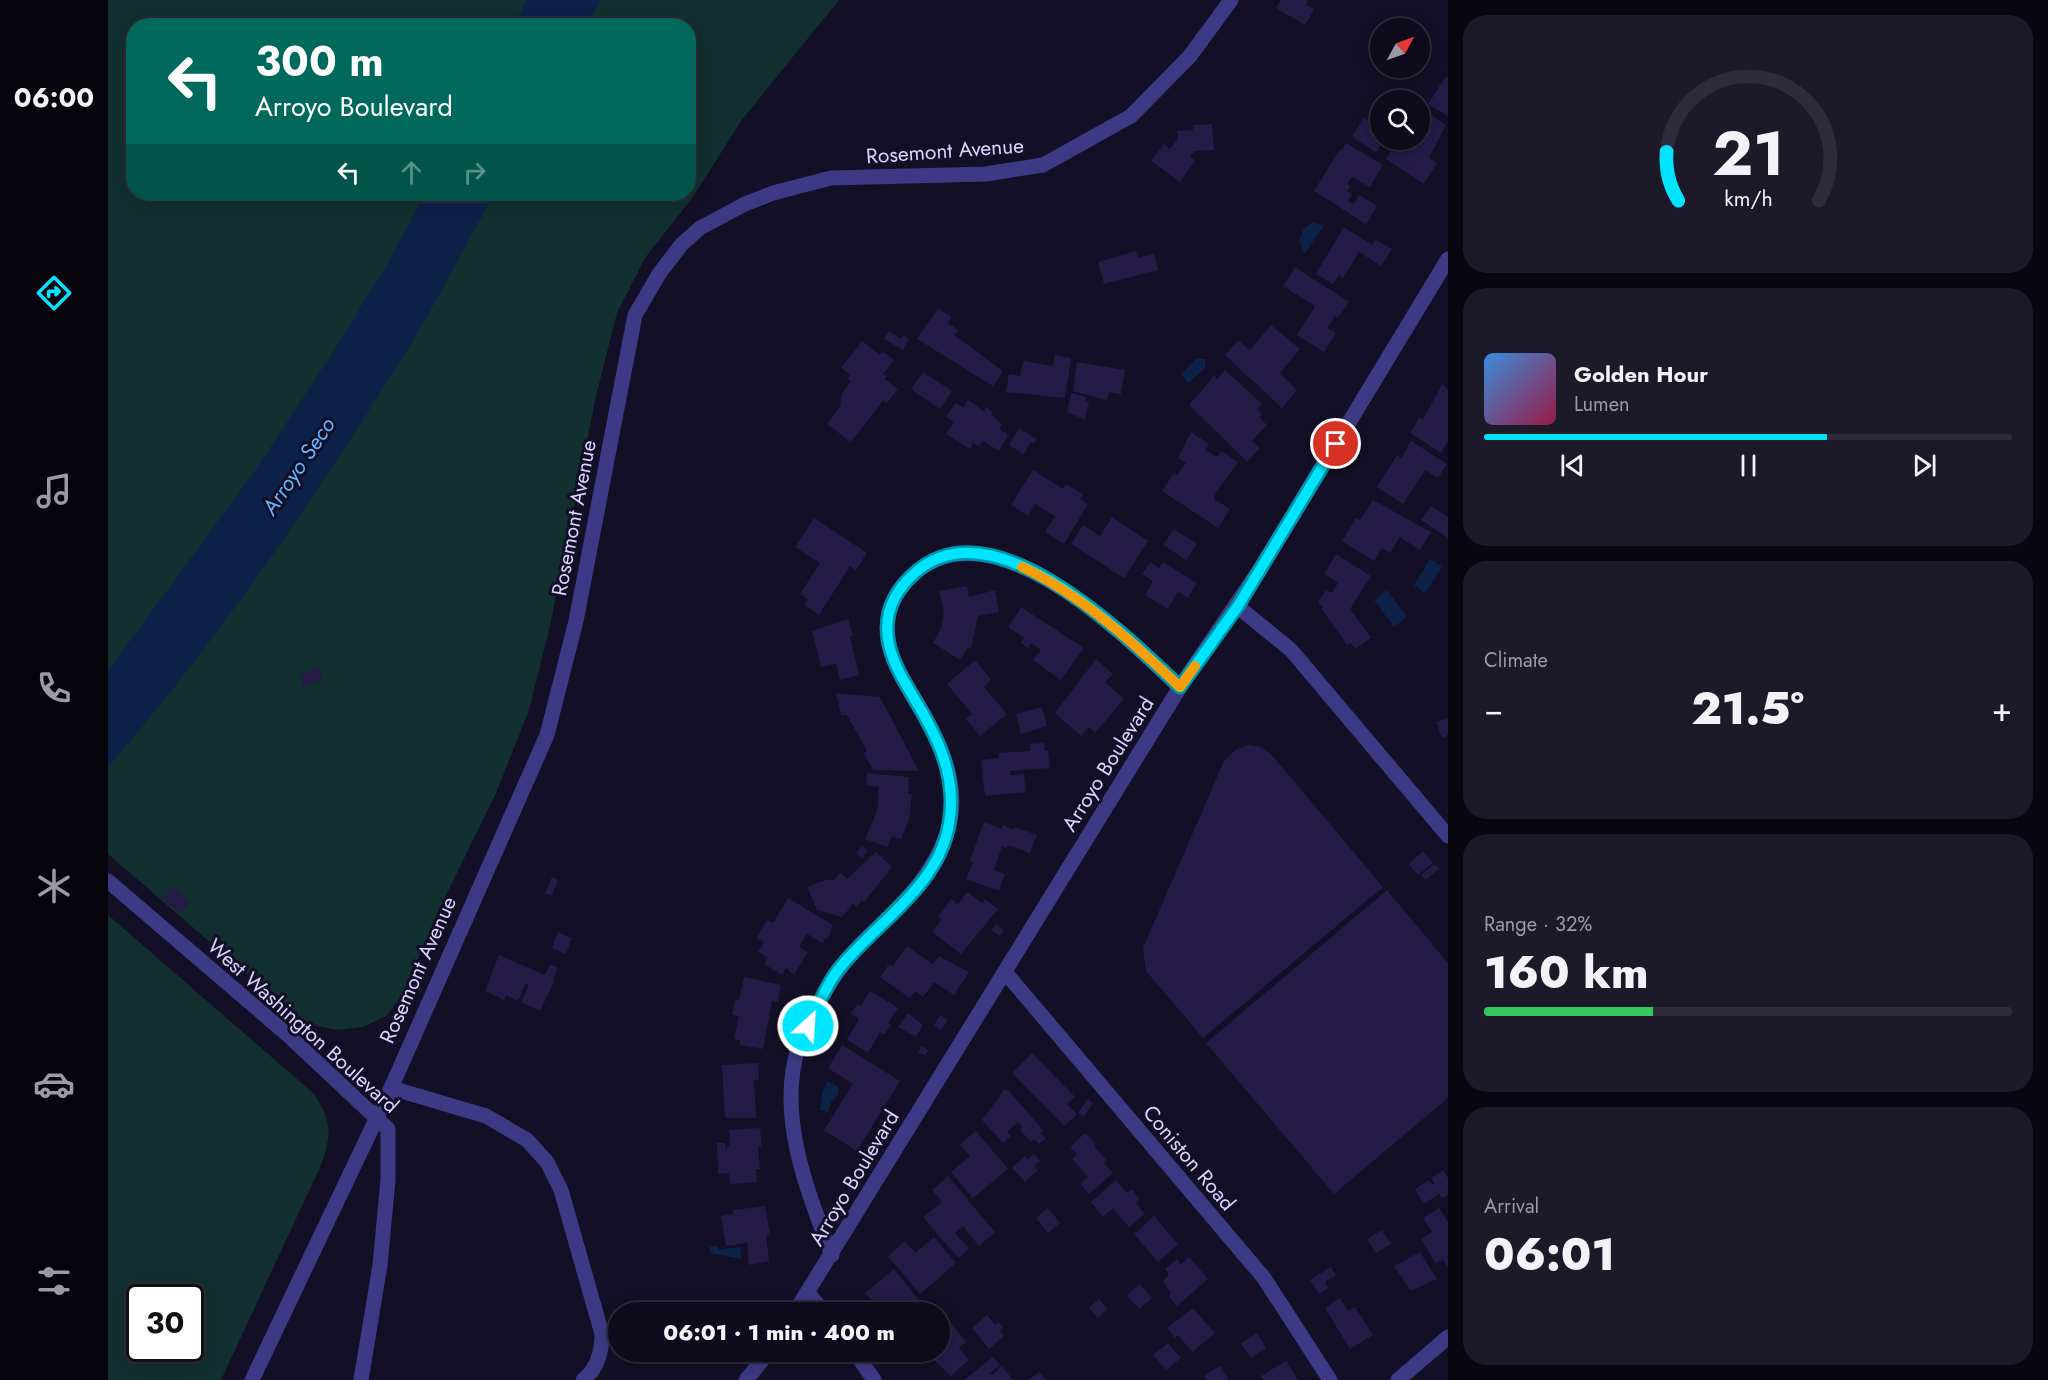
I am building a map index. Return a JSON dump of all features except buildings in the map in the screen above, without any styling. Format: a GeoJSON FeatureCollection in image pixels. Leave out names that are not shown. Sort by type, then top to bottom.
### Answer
{"type":"FeatureCollection","features":[{"type":"Feature","properties":{"kind":"street","name":"Rosemont Avenue"},"geometry":{"type":"LineString","coordinates":[[252,1380],[391,1088],[399,1065],[547,735],[576,621],[635,315],[659,274],[681,246],[700,228],[745,204],[773,193],[831,178],[986,174],[1043,165],[1131,116],[1190,56],[1231,0]]}},
{"type":"Feature","properties":{"kind":"street","name":"Arroyo Boulevard"},"geometry":{"type":"LineString","coordinates":[[802,1302],[1180,687],[1238,606],[1447,261]]}},
{"type":"Feature","properties":{"kind":"street"},"geometry":{"type":"LineString","coordinates":[[832,1255],[801,1165],[792,1117],[792,1079],[799,1046],[837,972],[867,938],[896,911],[930,871],[942,849],[949,826],[952,800],[949,772],[940,745],[896,668],[888,641],[886,619],[893,599],[906,580],[924,565],[942,555],[962,553],[1017,564],[1050,580],[1082,601],[1180,687]]}},
{"type":"Feature","properties":{"kind":"street"},"geometry":{"type":"LineString","coordinates":[[1238,606],[1291,650],[1448,836]]}},
{"type":"Feature","properties":{"kind":"street","name":"West Washington Boulevard"},"geometry":{"type":"LineString","coordinates":[[108,881],[289,1036],[377,1116],[388,1129],[389,1168],[380,1265],[361,1380]]}},
{"type":"Feature","properties":{"kind":"street","name":"Coniston Road"},"geometry":{"type":"LineString","coordinates":[[1005,972],[1264,1278],[1330,1380]]}},
{"type":"Feature","properties":{"kind":"street"},"geometry":{"type":"LineString","coordinates":[[391,1088],[486,1116],[527,1140],[547,1162],[561,1190],[602,1334],[602,1350],[597,1364],[584,1380]]}},
{"type":"Feature","properties":{"kind":"street"},"geometry":{"type":"LineString","coordinates":[[808,1293],[816,1302]]}},
{"type":"Feature","properties":{"kind":"street"},"geometry":{"type":"LineString","coordinates":[[1398,1380],[1448,1338]]}},
{"type":"Feature","properties":{"kind":"street"},"geometry":{"type":"LineString","coordinates":[[746,1380],[761,1362]]}},
{"type":"Feature","properties":{"kind":"street"},"geometry":{"type":"LineString","coordinates":[[862,1362],[874,1380]]}},
{"type":"Feature","properties":{"kind":"green space"},"geometry":{"type":"Polygon","coordinates":[[[108,0],[839,0],[741,121],[696,192],[696,18],[126,18],[126,201],[690,201],[645,258],[617,313],[596,396],[550,626],[529,710],[496,793],[438,912],[402,996],[386,1016],[363,1027],[337,1030],[312,1025],[293,1014],[108,854],[108,0]]]}},
{"type":"Feature","properties":{"kind":"green space"},"geometry":{"type":"Polygon","coordinates":[[[108,915],[313,1093],[327,1119],[327,1145],[321,1165],[221,1380],[108,1380],[108,915]]]}},
{"type":"Feature","properties":{"kind":"water"},"geometry":{"type":"Polygon","coordinates":[[[527,0],[601,0],[591,18],[518,18],[527,0]]]}},
{"type":"Feature","properties":{"kind":"water","name":"Arroyo Seco"},"geometry":{"type":"Polygon","coordinates":[[[421,201],[490,201],[410,345],[304,509],[190,667],[108,767],[108,671],[254,472],[330,357],[389,261],[421,201]]]}},
{"type":"Feature","properties":{"kind":"water"},"geometry":{"type":"Polygon","coordinates":[[[1313,222],[1323,226],[1305,254],[1299,241],[1303,230],[1313,222]]]}},
{"type":"Feature","properties":{"kind":"water"},"geometry":{"type":"Polygon","coordinates":[[[1196,359],[1205,359],[1205,368],[1188,383],[1181,374],[1196,359]]]}},
{"type":"Feature","properties":{"kind":"water"},"geometry":{"type":"Polygon","coordinates":[[[1430,559],[1442,567],[1425,593],[1414,585],[1430,559]]]}},
{"type":"Feature","properties":{"kind":"water"},"geometry":{"type":"Polygon","coordinates":[[[1387,590],[1407,617],[1394,627],[1374,600],[1387,590]]]}},
{"type":"Feature","properties":{"kind":"water"},"geometry":{"type":"Polygon","coordinates":[[[827,1082],[838,1086],[839,1093],[831,1102],[828,1112],[820,1110],[822,1093],[827,1082]]]}},
{"type":"Feature","properties":{"kind":"water"},"geometry":{"type":"Polygon","coordinates":[[[717,1246],[719,1250],[740,1247],[742,1259],[710,1253],[709,1247],[717,1246]]]}},
{"type":"Feature","properties":{"kind":"slow traffic"},"geometry":{"type":"LineString","coordinates":[[1022,567],[1050,580],[1082,601],[1119,631],[1180,687],[1195,666]]}},
{"type":"Feature","properties":{"kind":"route"},"geometry":{"type":"LineString","coordinates":[[808,1026],[837,972],[867,938],[896,911],[930,871],[942,849],[949,826],[952,800],[949,772],[940,745],[896,668],[888,641],[886,619],[893,599],[906,580],[924,565],[942,555],[962,553],[1017,564],[1050,580],[1082,601],[1119,631],[1180,687],[1238,606],[1336,444]]}}]}
